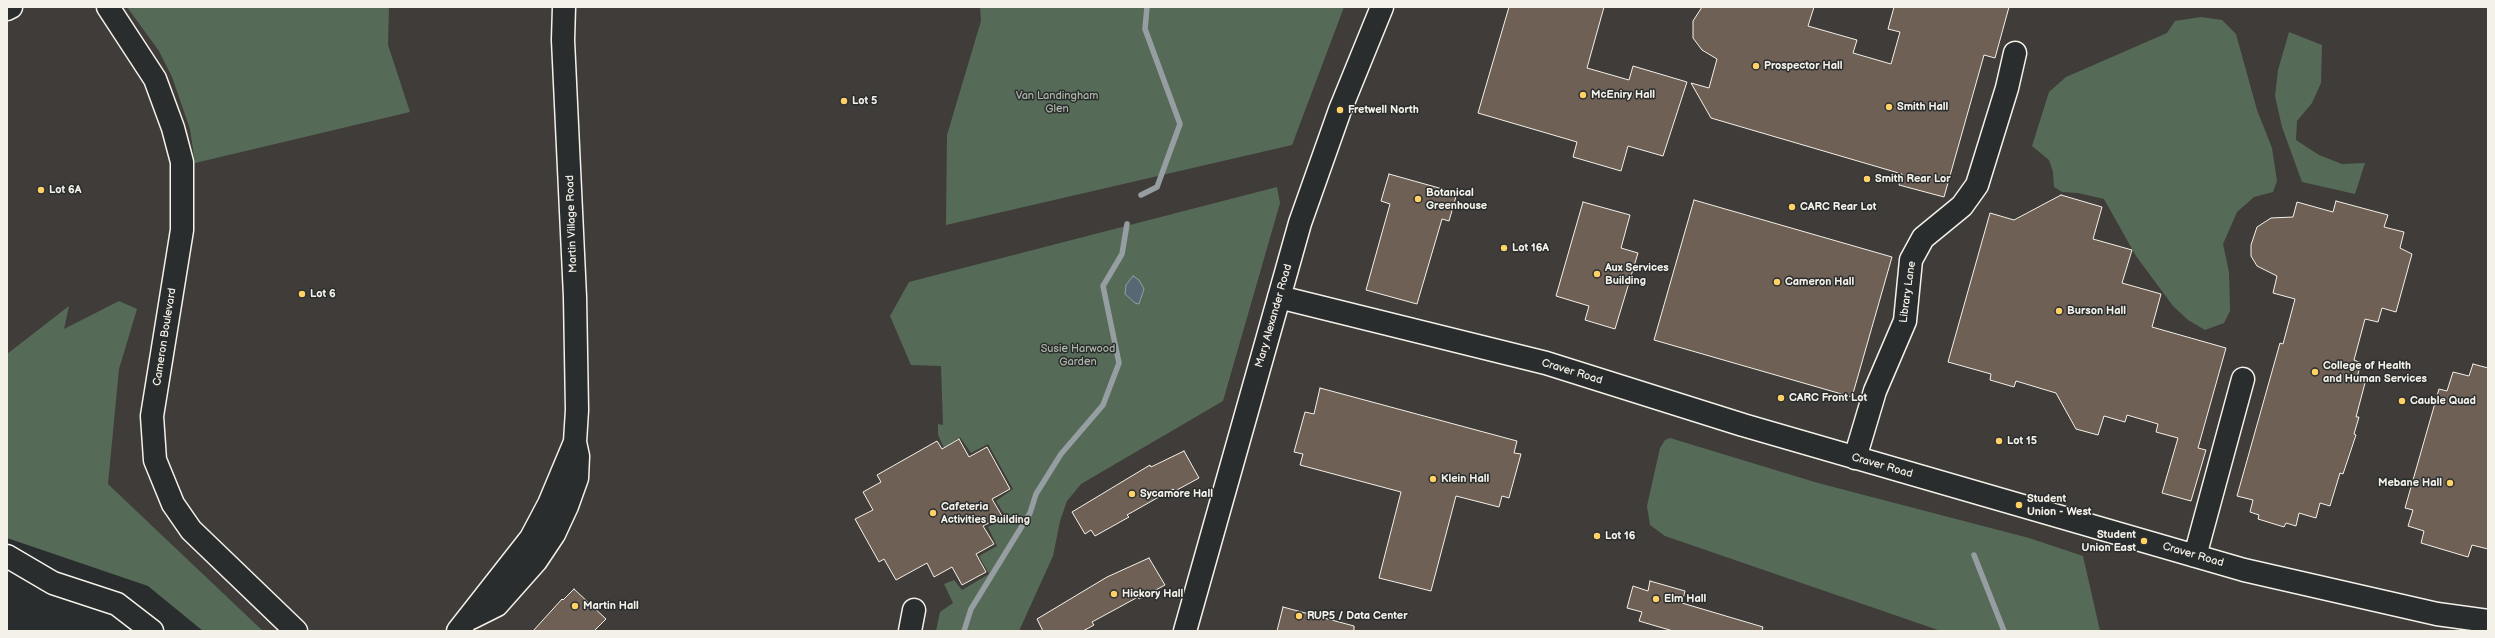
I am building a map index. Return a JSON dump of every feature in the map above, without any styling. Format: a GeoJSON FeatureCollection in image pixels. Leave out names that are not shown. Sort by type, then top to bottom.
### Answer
{"type":"FeatureCollection","features":[{"type":"Feature","properties":{"kind":"street"},"geometry":{"type":"LineString","coordinates":[[7,9],[11,7]]}},
{"type":"Feature","properties":{"kind":"street","name":"Cameron Boulevard"},"geometry":{"type":"LineString","coordinates":[[108,7],[136,47],[160,90],[182,162],[182,230],[152,416],[155,460],[173,504],[191,530],[296,631]]}},
{"type":"Feature","properties":{"kind":"street","name":"Martin Village Road"},"geometry":{"type":"LineString","coordinates":[[464,624],[497,605],[536,561],[554,534],[567,506],[577,478],[578,456],[575,442],[577,410],[575,297],[563,40],[564,7]]}},
{"type":"Feature","properties":{"kind":"street","name":"Mary Alexander Road"},"geometry":{"type":"LineString","coordinates":[[1186,631],[1279,297],[1316,175],[1382,7]]}},
{"type":"Feature","properties":{"kind":"street","name":"Library Lane"},"geometry":{"type":"LineString","coordinates":[[1855,458],[1875,391],[1905,321],[1911,260],[1923,238],[1962,206],[1977,185],[2007,88],[2015,54]]}},
{"type":"Feature","properties":{"kind":"street","name":"Craver Road"},"geometry":{"type":"LineString","coordinates":[[1279,297],[1546,363],[1690,410],[2195,556],[2354,596],[2437,614],[2488,621]]}},
{"type":"Feature","properties":{"kind":"street"},"geometry":{"type":"LineString","coordinates":[[2195,556],[2243,378]]}},
{"type":"Feature","properties":{"kind":"street"},"geometry":{"type":"LineString","coordinates":[[7,556],[53,583],[117,604],[152,631]]}},
{"type":"Feature","properties":{"kind":"street"},"geometry":{"type":"LineString","coordinates":[[910,631],[914,610]]}},
{"type":"Feature","properties":{"kind":"shaded area"},"geometry":{"type":"Polygon","coordinates":[[[26,7],[2488,7],[2488,631],[263,631],[90,467],[7,395],[7,20],[26,7]]]}},
{"type":"Feature","properties":{"kind":"green space"},"geometry":{"type":"Polygon","coordinates":[[[127,7],[389,7],[388,45],[410,112],[195,163],[190,129],[172,77],[159,51],[127,7]]]}},
{"type":"Feature","properties":{"kind":"green space","name":"Van Landingham Glen"},"geometry":{"type":"Polygon","coordinates":[[[980,7],[1344,7],[1292,145],[946,225],[947,135],[981,21],[980,7]]]}},
{"type":"Feature","properties":{"kind":"green space"},"geometry":{"type":"Polygon","coordinates":[[[2201,17],[2222,20],[2236,34],[2257,110],[2272,148],[2277,181],[2273,192],[2254,197],[2237,212],[2223,244],[2229,272],[2230,311],[2224,323],[2205,330],[2188,320],[2173,306],[2136,256],[2104,199],[2078,193],[2062,192],[2054,187],[2053,172],[2049,160],[2032,146],[2049,92],[2066,77],[2167,33],[2175,21],[2201,17]]]}},
{"type":"Feature","properties":{"kind":"green space"},"geometry":{"type":"Polygon","coordinates":[[[2289,32],[2322,45],[2321,83],[2312,103],[2297,121],[2296,140],[2319,155],[2342,164],[2365,163],[2355,194],[2302,182],[2282,127],[2275,96],[2278,70],[2289,32]]]}},
{"type":"Feature","properties":{"kind":"green space","name":"Susie Harwood Garden"},"geometry":{"type":"Polygon","coordinates":[[[1277,187],[1280,203],[1223,401],[1081,484],[1067,501],[1060,521],[1053,556],[1019,631],[936,631],[940,612],[953,603],[944,584],[954,580],[962,590],[989,574],[979,556],[997,546],[988,527],[1006,517],[996,501],[1013,489],[988,444],[971,453],[960,437],[944,448],[938,435],[938,424],[943,425],[941,366],[911,365],[890,316],[909,282],[1277,187]]]}},
{"type":"Feature","properties":{"kind":"green space"},"geometry":{"type":"Polygon","coordinates":[[[119,301],[137,309],[119,369],[108,484],[263,631],[203,631],[148,586],[7,538],[7,354],[69,306],[64,329],[119,301]]]}},
{"type":"Feature","properties":{"kind":"green space"},"geometry":{"type":"Polygon","coordinates":[[[1670,438],[1818,483],[2029,538],[2083,556],[2100,631],[1941,631],[1665,536],[1650,525],[1647,506],[1660,448],[1665,440],[1670,438]]]}},
{"type":"Feature","properties":{"kind":"water"},"geometry":{"type":"Polygon","coordinates":[[[1133,276],[1139,280],[1144,289],[1139,304],[1135,303],[1125,294],[1126,285],[1133,276]]]}},
{"type":"Feature","properties":{"kind":"building","name":"McEniry Hall"},"geometry":{"type":"Polygon","coordinates":[[[1509,7],[1604,7],[1587,68],[1629,80],[1633,66],[1687,82],[1663,156],[1628,146],[1621,171],[1573,157],[1577,142],[1478,113],[1509,7]]]}},
{"type":"Feature","properties":{"kind":"building","name":"Smith Hall"},"geometry":{"type":"Polygon","coordinates":[[[1702,7],[1814,7],[1808,26],[1857,40],[1853,53],[1891,64],[1900,32],[1888,29],[1894,7],[2009,7],[1995,58],[1984,55],[1944,197],[1899,185],[1902,174],[1711,118],[1691,83],[1709,88],[1717,59],[1702,50],[1693,38],[1693,21],[1702,7]]]}},
{"type":"Feature","properties":{"kind":"building"},"geometry":{"type":"Polygon","coordinates":[[[1389,174],[1457,193],[1449,221],[1442,219],[1417,304],[1366,290],[1390,204],[1381,201],[1389,174]]]}},
{"type":"Feature","properties":{"kind":"building","name":"Burson Hall"},"geometry":{"type":"Polygon","coordinates":[[[2061,195],[2102,207],[2093,239],[2132,250],[2122,283],[2161,294],[2152,327],[2226,348],[2198,448],[2206,450],[2191,501],[2162,493],[2178,438],[2156,432],[2158,424],[2127,415],[2125,422],[2104,416],[2098,435],[2076,429],[2056,393],[2016,381],[2014,387],[1990,380],[1991,374],[1948,362],[1990,213],[2014,220],[2061,195]]]}},
{"type":"Feature","properties":{"kind":"building","name":"Cameron Hall"},"geometry":{"type":"Polygon","coordinates":[[[1694,200],[1892,257],[1852,397],[1654,340],[1694,200]]]}},
{"type":"Feature","properties":{"kind":"building","name":"College of Health and Human Services"},"geometry":{"type":"Polygon","coordinates":[[[2336,201],[2388,215],[2384,227],[2404,232],[2400,248],[2412,254],[2396,312],[2382,308],[2378,322],[2365,319],[2354,360],[2361,363],[2356,381],[2365,383],[2356,417],[2359,417],[2354,434],[2356,435],[2343,474],[2340,473],[2330,506],[2320,503],[2316,518],[2299,513],[2296,526],[2286,523],[2284,527],[2258,519],[2259,515],[2250,512],[2253,500],[2237,496],[2280,343],[2283,344],[2295,299],[2273,293],[2277,276],[2257,266],[2251,256],[2251,245],[2257,227],[2271,218],[2293,217],[2297,202],[2333,212],[2336,201]]]}},
{"type":"Feature","properties":{"kind":"building","name":"Aux Services Building"},"geometry":{"type":"Polygon","coordinates":[[[1583,202],[1630,215],[1621,248],[1638,253],[1615,329],[1585,320],[1589,306],[1556,296],[1583,202]]]}},
{"type":"Feature","properties":{"kind":"building","name":"Mebane Hall"},"geometry":{"type":"Polygon","coordinates":[[[2473,364],[2488,368],[2488,549],[2472,545],[2468,557],[2421,543],[2424,531],[2408,526],[2413,510],[2405,508],[2439,389],[2447,391],[2453,372],[2469,376],[2473,364]]]}},
{"type":"Feature","properties":{"kind":"building","name":"Klein Hall"},"geometry":{"type":"Polygon","coordinates":[[[1320,388],[1517,441],[1514,453],[1521,454],[1509,498],[1502,496],[1499,507],[1456,496],[1431,591],[1379,578],[1401,492],[1300,465],[1303,454],[1294,452],[1305,412],[1314,414],[1320,388]]]}},
{"type":"Feature","properties":{"kind":"building","name":"Cafeteria Activities Building"},"geometry":{"type":"Polygon","coordinates":[[[959,439],[969,457],[987,447],[1010,489],[992,499],[1002,516],[983,526],[994,544],[976,554],[986,572],[962,585],[952,567],[934,577],[927,563],[896,580],[884,559],[879,562],[855,519],[873,510],[863,492],[881,482],[877,475],[937,441],[942,449],[959,439]]]}},
{"type":"Feature","properties":{"kind":"building","name":"Sycamore Hall"},"geometry":{"type":"Polygon","coordinates":[[[1184,451],[1199,478],[1175,491],[1173,489],[1127,515],[1129,517],[1095,536],[1091,530],[1085,534],[1072,512],[1150,465],[1151,467],[1184,451]]]}},
{"type":"Feature","properties":{"kind":"building","name":"Hickory Hall"},"geometry":{"type":"Polygon","coordinates":[[[1149,558],[1165,585],[1139,599],[1138,597],[1092,622],[1094,625],[1083,631],[1043,631],[1037,619],[1107,577],[1149,558]]]}},
{"type":"Feature","properties":{"kind":"building","name":"Elm Hall"},"geometry":{"type":"Polygon","coordinates":[[[1650,581],[1685,591],[1682,603],[1763,627],[1762,631],[1673,631],[1639,621],[1642,612],[1627,608],[1633,586],[1648,591],[1650,581]]]}},
{"type":"Feature","properties":{"kind":"building","name":"Martin Hall"},"geometry":{"type":"Polygon","coordinates":[[[574,589],[606,619],[594,631],[533,631],[562,599],[563,600],[574,589]]]}},
{"type":"Feature","properties":{"kind":"building","name":"RUP5 / Data Center"},"geometry":{"type":"Polygon","coordinates":[[[1283,607],[1354,626],[1354,631],[1277,631],[1283,607]]]}},
{"type":"Feature","properties":{"kind":"waterway"},"geometry":{"type":"LineString","coordinates":[[1141,195],[1157,187],[1180,124],[1145,29],[1147,7]]}},
{"type":"Feature","properties":{"kind":"waterway"},"geometry":{"type":"LineString","coordinates":[[964,631],[971,609],[1030,513],[1036,494],[1061,454],[1103,405],[1119,363],[1103,286],[1122,254],[1127,224]]}},
{"type":"Feature","properties":{"kind":"waterway"},"geometry":{"type":"LineString","coordinates":[[1974,555],[2004,631]]}},
{"type":"Feature","properties":{"kind":"place","name":"Prospector Hall"},"geometry":{"type":"Point","coordinates":[1756,66]}},
{"type":"Feature","properties":{"kind":"place","name":"McEniry Hall"},"geometry":{"type":"Point","coordinates":[1583,95]}},
{"type":"Feature","properties":{"kind":"place","name":"Lot 5"},"geometry":{"type":"Point","coordinates":[844,101]}},
{"type":"Feature","properties":{"kind":"place","name":"Smith Hall"},"geometry":{"type":"Point","coordinates":[1889,107]}},
{"type":"Feature","properties":{"kind":"place","name":"Fretwell North"},"geometry":{"type":"Point","coordinates":[1340,110]}},
{"type":"Feature","properties":{"kind":"place","name":"Smith Rear Lor"},"geometry":{"type":"Point","coordinates":[1867,179]}},
{"type":"Feature","properties":{"kind":"place","name":"Lot 6A"},"geometry":{"type":"Point","coordinates":[41,190]}},
{"type":"Feature","properties":{"kind":"place","name":"Botanical Greenhouse"},"geometry":{"type":"Point","coordinates":[1418,199]}},
{"type":"Feature","properties":{"kind":"place","name":"CARC Rear Lot"},"geometry":{"type":"Point","coordinates":[1792,207]}},
{"type":"Feature","properties":{"kind":"place","name":"Lot 16A"},"geometry":{"type":"Point","coordinates":[1504,248]}},
{"type":"Feature","properties":{"kind":"place","name":"Aux Services Building"},"geometry":{"type":"Point","coordinates":[1597,274]}},
{"type":"Feature","properties":{"kind":"place","name":"Cameron Hall"},"geometry":{"type":"Point","coordinates":[1777,282]}},
{"type":"Feature","properties":{"kind":"place","name":"Lot 6"},"geometry":{"type":"Point","coordinates":[302,294]}},
{"type":"Feature","properties":{"kind":"place","name":"Burson Hall"},"geometry":{"type":"Point","coordinates":[2059,311]}},
{"type":"Feature","properties":{"kind":"place","name":"College of Health and Human Services"},"geometry":{"type":"Point","coordinates":[2315,372]}},
{"type":"Feature","properties":{"kind":"place","name":"CARC Front Lot"},"geometry":{"type":"Point","coordinates":[1781,398]}},
{"type":"Feature","properties":{"kind":"place","name":"Cauble Quad"},"geometry":{"type":"Point","coordinates":[2402,401]}},
{"type":"Feature","properties":{"kind":"place","name":"Lot 15"},"geometry":{"type":"Point","coordinates":[1999,441]}},
{"type":"Feature","properties":{"kind":"place","name":"Klein Hall"},"geometry":{"type":"Point","coordinates":[1433,479]}},
{"type":"Feature","properties":{"kind":"place","name":"Mebane Hall"},"geometry":{"type":"Point","coordinates":[2450,483]}},
{"type":"Feature","properties":{"kind":"place","name":"Sycamore Hall"},"geometry":{"type":"Point","coordinates":[1132,494]}},
{"type":"Feature","properties":{"kind":"place","name":"Student Union - West"},"geometry":{"type":"Point","coordinates":[2019,505]}},
{"type":"Feature","properties":{"kind":"place","name":"Cafeteria Activities Building"},"geometry":{"type":"Point","coordinates":[933,513]}},
{"type":"Feature","properties":{"kind":"place","name":"Lot 16"},"geometry":{"type":"Point","coordinates":[1597,536]}},
{"type":"Feature","properties":{"kind":"place","name":"Student Union East"},"geometry":{"type":"Point","coordinates":[2144,541]}},
{"type":"Feature","properties":{"kind":"place","name":"Hickory Hall"},"geometry":{"type":"Point","coordinates":[1114,594]}},
{"type":"Feature","properties":{"kind":"place","name":"Elm Hall"},"geometry":{"type":"Point","coordinates":[1656,599]}},
{"type":"Feature","properties":{"kind":"place","name":"Martin Hall"},"geometry":{"type":"Point","coordinates":[575,606]}},
{"type":"Feature","properties":{"kind":"place","name":"RUP5 / Data Center"},"geometry":{"type":"Point","coordinates":[1299,616]}}]}
